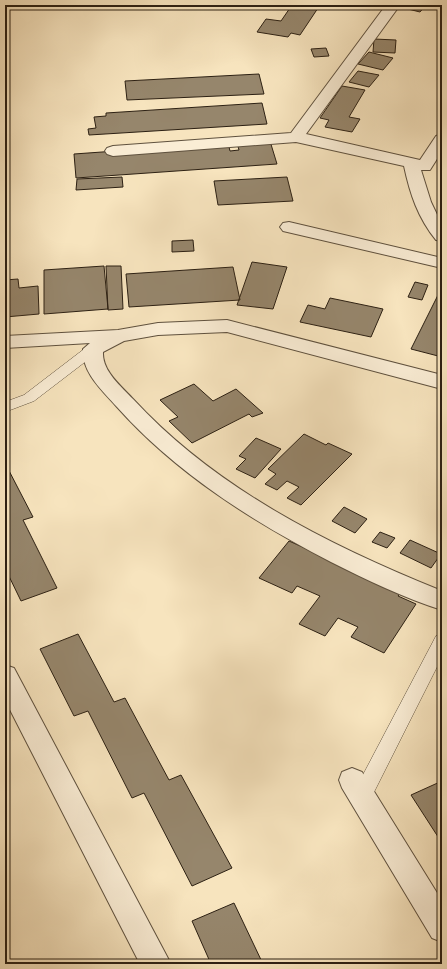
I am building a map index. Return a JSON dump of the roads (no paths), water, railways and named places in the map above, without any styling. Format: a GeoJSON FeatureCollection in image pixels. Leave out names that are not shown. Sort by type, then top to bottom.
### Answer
{"type":"FeatureCollection","features":[{"type":"Feature","properties":{"kind":"street"},"geometry":{"type":"LineString","coordinates":[[296,138],[393,5]]}},
{"type":"Feature","properties":{"kind":"street"},"geometry":{"type":"LineString","coordinates":[[113,151],[296,138],[424,166],[442,139]]}},
{"type":"Feature","properties":{"kind":"street"},"geometry":{"type":"LineString","coordinates":[[411,163],[422,203],[442,236]]}},
{"type":"Feature","properties":{"kind":"street"},"geometry":{"type":"LineString","coordinates":[[289,227],[442,263]]}},
{"type":"Feature","properties":{"kind":"street"},"geometry":{"type":"LineString","coordinates":[[442,382],[274,337],[227,326],[158,329],[128,334],[118,336],[93,350],[94,364],[130,410],[188,463],[252,506],[330,551],[442,601]]}},
{"type":"Feature","properties":{"kind":"street"},"geometry":{"type":"LineString","coordinates":[[5,342],[128,334]]}},
{"type":"Feature","properties":{"kind":"street"},"geometry":{"type":"LineString","coordinates":[[5,675],[156,964]]}},
{"type":"Feature","properties":{"kind":"street"},"geometry":{"type":"LineString","coordinates":[[357,788],[442,928]]}},
{"type":"Feature","properties":{"kind":"lane"},"geometry":{"type":"LineString","coordinates":[[5,407],[29,398],[93,350]]}},
{"type":"Feature","properties":{"kind":"lane"},"geometry":{"type":"LineString","coordinates":[[357,788],[442,641]]}}]}
